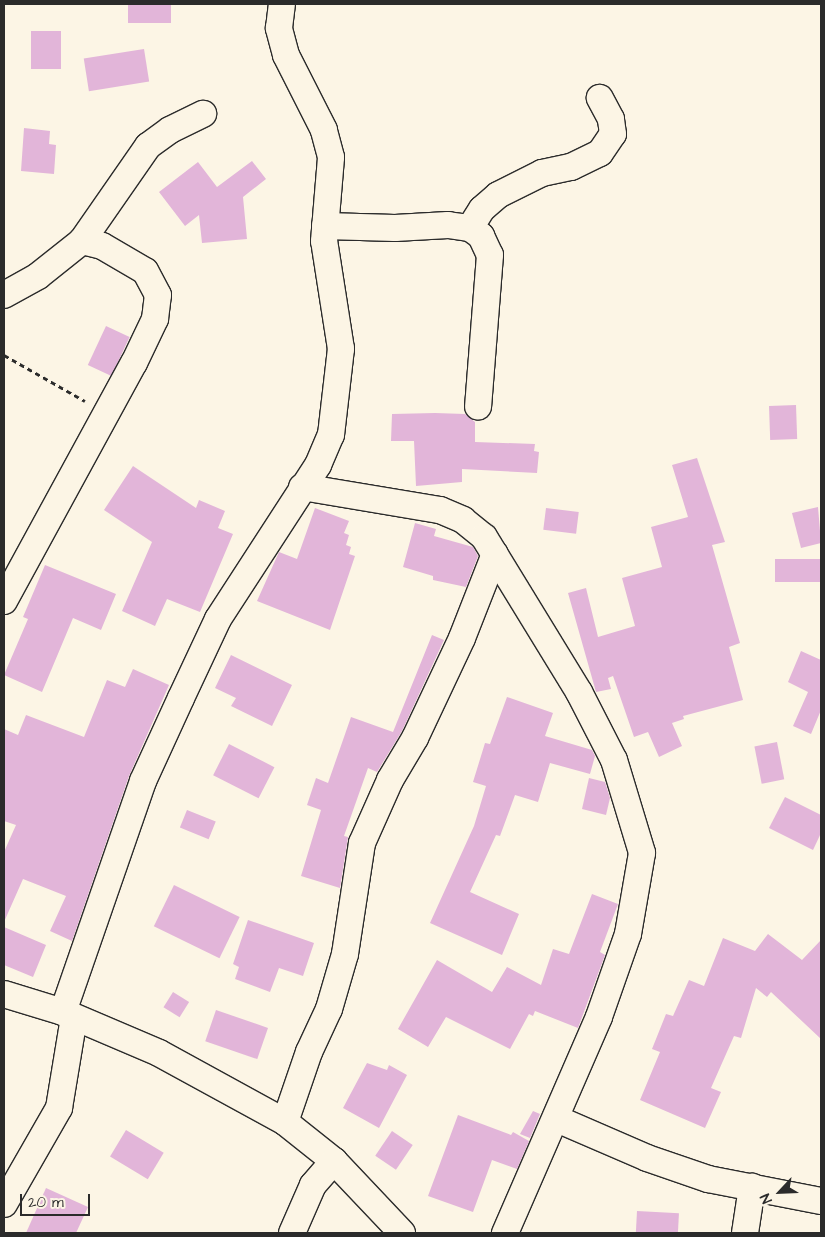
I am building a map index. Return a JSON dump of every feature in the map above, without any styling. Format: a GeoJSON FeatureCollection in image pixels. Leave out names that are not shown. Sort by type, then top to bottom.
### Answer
{"type":"FeatureCollection","features":[{"type":"Feature","properties":{"kind":"street"},"geometry":{"type":"LineString","coordinates":[[4,1204],[59,1108],[68,1015],[140,790],[218,619],[318,465],[331,436],[338,400],[341,349],[324,241],[331,157],[324,130],[286,55],[279,28],[282,4]]}},
{"type":"Feature","properties":{"kind":"street"},"geometry":{"type":"LineString","coordinates":[[470,228],[482,209],[498,195],[542,173],[570,166],[600,153],[612,134],[611,119],[600,98]]}},
{"type":"Feature","properties":{"kind":"street"},"geometry":{"type":"LineString","coordinates":[[4,295],[38,276],[82,241],[148,146],[170,130],[203,114]]}},
{"type":"Feature","properties":{"kind":"street"},"geometry":{"type":"LineString","coordinates":[[325,226],[395,228],[448,225],[470,228],[481,236],[490,255],[478,407]]}},
{"type":"Feature","properties":{"kind":"street"},"geometry":{"type":"LineString","coordinates":[[4,601],[105,412],[134,363],[155,320],[158,296],[145,271],[102,246],[82,241]]}},
{"type":"Feature","properties":{"kind":"street"},"geometry":{"type":"LineString","coordinates":[[302,487],[440,510],[463,520],[477,531],[495,554],[579,692],[614,760],[642,853],[628,934],[599,1017],[557,1119],[514,1209],[506,1233]]}},
{"type":"Feature","properties":{"kind":"street"},"geometry":{"type":"LineString","coordinates":[[285,1122],[309,1052],[328,1009],[345,954],[362,843],[390,780],[415,738],[462,638],[495,554]]}},
{"type":"Feature","properties":{"kind":"street"},"geometry":{"type":"LineString","coordinates":[[4,994],[68,1015],[159,1053],[285,1122],[334,1161],[402,1233]]}},
{"type":"Feature","properties":{"kind":"street"},"geometry":{"type":"LineString","coordinates":[[557,1119],[647,1158],[708,1179],[821,1201]]}},
{"type":"Feature","properties":{"kind":"street"},"geometry":{"type":"LineString","coordinates":[[292,1233],[313,1185],[334,1161]]}},
{"type":"Feature","properties":{"kind":"street"},"geometry":{"type":"LineString","coordinates":[[745,1233],[752,1187]]}},
{"type":"Feature","properties":{"kind":"path"},"geometry":{"type":"LineString","coordinates":[[4,355],[105,412]]}},
{"type":"Feature","properties":{"kind":"building"},"geometry":{"type":"Polygon","coordinates":[[[128,4],[171,4],[171,23],[128,23],[128,4]]]}},
{"type":"Feature","properties":{"kind":"building"},"geometry":{"type":"Polygon","coordinates":[[[31,31],[61,31],[61,69],[31,69],[31,31]]]}},
{"type":"Feature","properties":{"kind":"building"},"geometry":{"type":"Polygon","coordinates":[[[144,49],[149,82],[89,91],[84,59],[144,49]]]}},
{"type":"Feature","properties":{"kind":"building"},"geometry":{"type":"Polygon","coordinates":[[[24,128],[50,131],[49,144],[56,145],[54,174],[21,171],[24,128]]]}},
{"type":"Feature","properties":{"kind":"building"},"geometry":{"type":"Polygon","coordinates":[[[252,161],[266,179],[243,197],[247,239],[202,243],[199,215],[185,226],[159,192],[198,162],[217,187],[252,161]]]}},
{"type":"Feature","properties":{"kind":"building"},"geometry":{"type":"Polygon","coordinates":[[[106,326],[130,337],[111,376],[88,365],[106,326]]]}},
{"type":"Feature","properties":{"kind":"building"},"geometry":{"type":"Polygon","coordinates":[[[796,405],[797,439],[770,440],[769,406],[796,405]]]}},
{"type":"Feature","properties":{"kind":"building"},"geometry":{"type":"Polygon","coordinates":[[[392,414],[465,414],[475,422],[475,442],[535,444],[534,451],[539,452],[537,473],[462,469],[462,482],[416,486],[414,441],[391,441],[392,414]]]}},
{"type":"Feature","properties":{"kind":"building"},"geometry":{"type":"Polygon","coordinates":[[[697,458],[725,542],[712,545],[740,643],[729,647],[743,700],[683,716],[684,719],[672,723],[682,746],[659,757],[648,732],[634,737],[613,676],[608,678],[611,689],[596,692],[568,593],[586,588],[598,637],[635,626],[622,578],[662,567],[651,527],[688,517],[672,465],[697,458]]]}},
{"type":"Feature","properties":{"kind":"building"},"geometry":{"type":"Polygon","coordinates":[[[133,466],[196,508],[199,500],[225,511],[218,528],[233,534],[200,612],[167,599],[155,626],[122,611],[152,542],[104,510],[133,466]]]}},
{"type":"Feature","properties":{"kind":"building"},"geometry":{"type":"Polygon","coordinates":[[[818,507],[821,543],[801,548],[792,513],[818,507]]]}},
{"type":"Feature","properties":{"kind":"building"},"geometry":{"type":"Polygon","coordinates":[[[315,508],[349,521],[344,533],[349,535],[346,545],[351,547],[349,554],[355,556],[330,630],[257,601],[279,552],[297,559],[315,508]]]}},
{"type":"Feature","properties":{"kind":"building"},"geometry":{"type":"Polygon","coordinates":[[[546,508],[579,512],[576,534],[543,530],[546,508]]]}},
{"type":"Feature","properties":{"kind":"building"},"geometry":{"type":"Polygon","coordinates":[[[415,523],[436,529],[434,536],[473,547],[478,556],[466,587],[433,580],[433,576],[403,567],[415,523]]]}},
{"type":"Feature","properties":{"kind":"building"},"geometry":{"type":"Polygon","coordinates":[[[775,559],[821,559],[821,582],[775,582],[775,559]]]}},
{"type":"Feature","properties":{"kind":"building"},"geometry":{"type":"Polygon","coordinates":[[[45,565],[116,594],[101,630],[73,618],[42,692],[4,675],[28,619],[23,617],[45,565]]]}},
{"type":"Feature","properties":{"kind":"building"},"geometry":{"type":"Polygon","coordinates":[[[432,635],[444,640],[402,731],[377,772],[368,768],[344,836],[348,837],[340,888],[301,876],[321,810],[307,805],[316,778],[328,783],[351,717],[393,732],[432,635]]]}},
{"type":"Feature","properties":{"kind":"building"},"geometry":{"type":"Polygon","coordinates":[[[801,651],[821,660],[821,710],[811,734],[793,726],[808,692],[788,682],[801,651]]]}},
{"type":"Feature","properties":{"kind":"building"},"geometry":{"type":"Polygon","coordinates":[[[231,655],[292,685],[272,726],[231,706],[236,698],[215,688],[231,655]]]}},
{"type":"Feature","properties":{"kind":"building"},"geometry":{"type":"Polygon","coordinates":[[[133,669],[169,685],[129,776],[72,941],[50,931],[66,896],[23,879],[4,922],[4,852],[16,825],[4,821],[4,729],[18,735],[26,715],[84,737],[107,680],[125,687],[133,669]]]}},
{"type":"Feature","properties":{"kind":"building"},"geometry":{"type":"Polygon","coordinates":[[[507,697],[553,713],[545,736],[592,750],[595,756],[590,774],[550,763],[538,802],[515,795],[500,836],[496,835],[470,892],[519,914],[502,955],[430,923],[474,826],[486,786],[473,782],[485,743],[490,744],[507,697]]]}},
{"type":"Feature","properties":{"kind":"building"},"geometry":{"type":"Polygon","coordinates":[[[777,742],[784,779],[762,784],[754,746],[777,742]]]}},
{"type":"Feature","properties":{"kind":"building"},"geometry":{"type":"Polygon","coordinates":[[[229,744],[274,767],[259,798],[213,775],[229,744]]]}},
{"type":"Feature","properties":{"kind":"building"},"geometry":{"type":"Polygon","coordinates":[[[589,778],[605,782],[610,798],[606,815],[582,809],[589,778]]]}},
{"type":"Feature","properties":{"kind":"building"},"geometry":{"type":"Polygon","coordinates":[[[785,797],[821,815],[821,833],[813,850],[769,828],[785,797]]]}},
{"type":"Feature","properties":{"kind":"building"},"geometry":{"type":"Polygon","coordinates":[[[187,810],[216,822],[209,839],[180,828],[187,810]]]}},
{"type":"Feature","properties":{"kind":"building"},"geometry":{"type":"Polygon","coordinates":[[[174,885],[240,917],[219,958],[154,926],[174,885]]]}},
{"type":"Feature","properties":{"kind":"building"},"geometry":{"type":"Polygon","coordinates":[[[592,894],[618,904],[600,952],[605,955],[578,1028],[535,1011],[533,1016],[529,1014],[510,1049],[446,1017],[428,1047],[398,1029],[437,960],[492,992],[507,967],[541,985],[553,949],[569,954],[592,894]]]}},
{"type":"Feature","properties":{"kind":"building"},"geometry":{"type":"Polygon","coordinates":[[[248,920],[314,943],[303,976],[279,968],[270,992],[235,979],[239,967],[233,964],[248,920]]]}},
{"type":"Feature","properties":{"kind":"building"},"geometry":{"type":"Polygon","coordinates":[[[4,927],[46,945],[33,977],[4,965],[4,927]]]}},
{"type":"Feature","properties":{"kind":"building"},"geometry":{"type":"Polygon","coordinates":[[[768,934],[802,960],[821,940],[821,1039],[771,992],[767,997],[756,988],[741,1038],[734,1036],[711,1088],[721,1092],[705,1128],[640,1100],[660,1052],[652,1049],[666,1014],[673,1016],[689,980],[704,986],[723,938],[755,951],[768,934]]]}},
{"type":"Feature","properties":{"kind":"building"},"geometry":{"type":"Polygon","coordinates":[[[173,992],[189,1002],[180,1017],[163,1007],[173,992]]]}},
{"type":"Feature","properties":{"kind":"building"},"geometry":{"type":"Polygon","coordinates":[[[216,1010],[268,1028],[257,1059],[205,1041],[216,1010]]]}},
{"type":"Feature","properties":{"kind":"building"},"geometry":{"type":"Polygon","coordinates":[[[367,1063],[387,1070],[389,1065],[407,1075],[379,1128],[343,1108],[367,1063]]]}},
{"type":"Feature","properties":{"kind":"building"},"geometry":{"type":"Polygon","coordinates":[[[533,1111],[540,1114],[530,1138],[520,1134],[533,1111]]]}},
{"type":"Feature","properties":{"kind":"building"},"geometry":{"type":"Polygon","coordinates":[[[458,1115],[511,1135],[513,1132],[529,1141],[517,1169],[492,1160],[473,1212],[428,1196],[458,1115]]]}},
{"type":"Feature","properties":{"kind":"building"},"geometry":{"type":"Polygon","coordinates":[[[126,1130],[164,1153],[148,1179],[110,1157],[126,1130]]]}},
{"type":"Feature","properties":{"kind":"building"},"geometry":{"type":"Polygon","coordinates":[[[392,1131],[413,1145],[396,1170],[375,1156],[392,1131]]]}},
{"type":"Feature","properties":{"kind":"building"},"geometry":{"type":"Polygon","coordinates":[[[46,1188],[88,1207],[76,1233],[26,1233],[46,1188]]]}},
{"type":"Feature","properties":{"kind":"building"},"geometry":{"type":"Polygon","coordinates":[[[637,1211],[679,1213],[678,1233],[636,1233],[637,1211]]]}}]}
